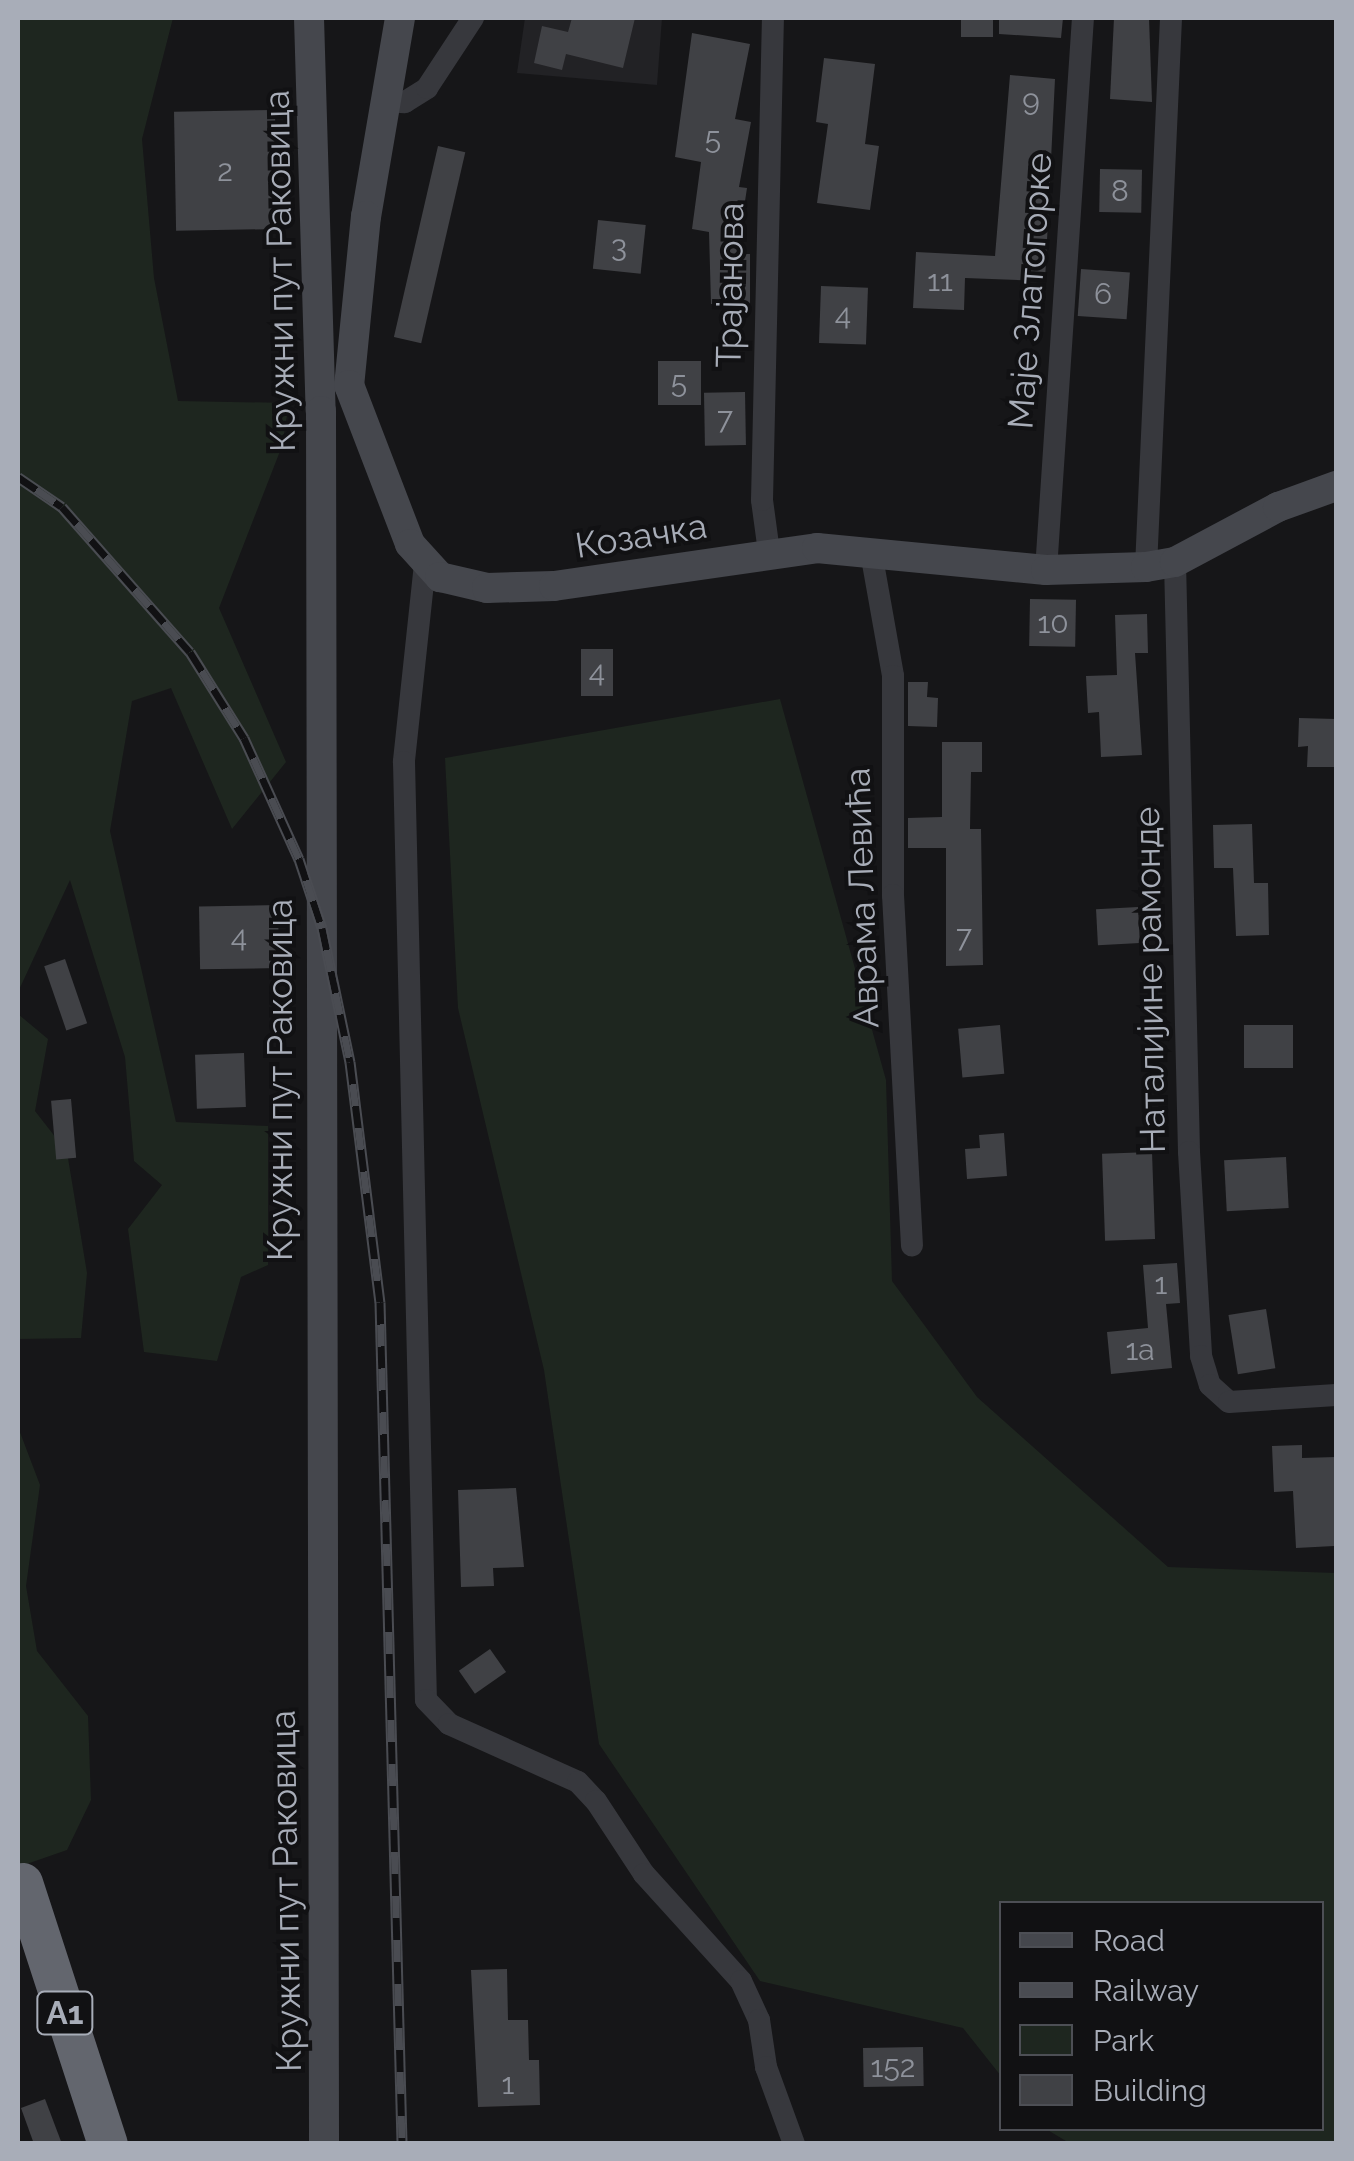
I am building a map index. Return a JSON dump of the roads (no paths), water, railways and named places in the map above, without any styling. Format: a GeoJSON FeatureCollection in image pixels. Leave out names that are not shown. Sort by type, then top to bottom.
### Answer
{"type":"FeatureCollection","features":[{"type":"Feature","properties":{"kind":"highway","name":"A1"},"geometry":{"type":"LineString","coordinates":[[23,1883],[108,2144]]}},
{"type":"Feature","properties":{"kind":"main road","name":"Кружни пут Раковица"},"geometry":{"type":"LineString","coordinates":[[309,18],[321,410],[318,1274],[324,2130]]}},
{"type":"Feature","properties":{"kind":"main road"},"geometry":{"type":"LineString","coordinates":[[400,18],[383,100],[350,385],[405,532],[425,564]]}},
{"type":"Feature","properties":{"kind":"main road","name":"Козачка"},"geometry":{"type":"LineString","coordinates":[[425,564],[459,585],[516,589],[658,574],[769,552],[871,552],[1046,570],[1161,565],[1278,507],[1336,486]]}},
{"type":"Feature","properties":{"kind":"street"},"geometry":{"type":"LineString","coordinates":[[383,100],[405,102],[428,88],[473,18]]}},
{"type":"Feature","properties":{"kind":"street","name":"Трајанова"},"geometry":{"type":"LineString","coordinates":[[769,552],[762,460],[773,18]]}},
{"type":"Feature","properties":{"kind":"street","name":"Маје Златогорке"},"geometry":{"type":"LineString","coordinates":[[1046,570],[1083,18]]}},
{"type":"Feature","properties":{"kind":"street","name":"Наталијине рамонде"},"geometry":{"type":"LineString","coordinates":[[1170,18],[1161,565],[1201,1356],[1216,1392],[1229,1402],[1336,1395]]}},
{"type":"Feature","properties":{"kind":"street","name":"Аврама Левића"},"geometry":{"type":"LineString","coordinates":[[871,552],[893,676],[893,895],[912,1245]]}},
{"type":"Feature","properties":{"kind":"street"},"geometry":{"type":"LineString","coordinates":[[425,564],[404,780],[426,1700],[450,1724],[578,1782],[596,1801],[644,1874],[753,2002],[766,2067],[794,2144]]}},
{"type":"Feature","properties":{"kind":"railway"},"geometry":{"type":"LineString","coordinates":[[18,477],[62,507],[190,652],[244,738],[299,859],[322,928],[350,1062],[380,1302],[402,2144]]}}]}
